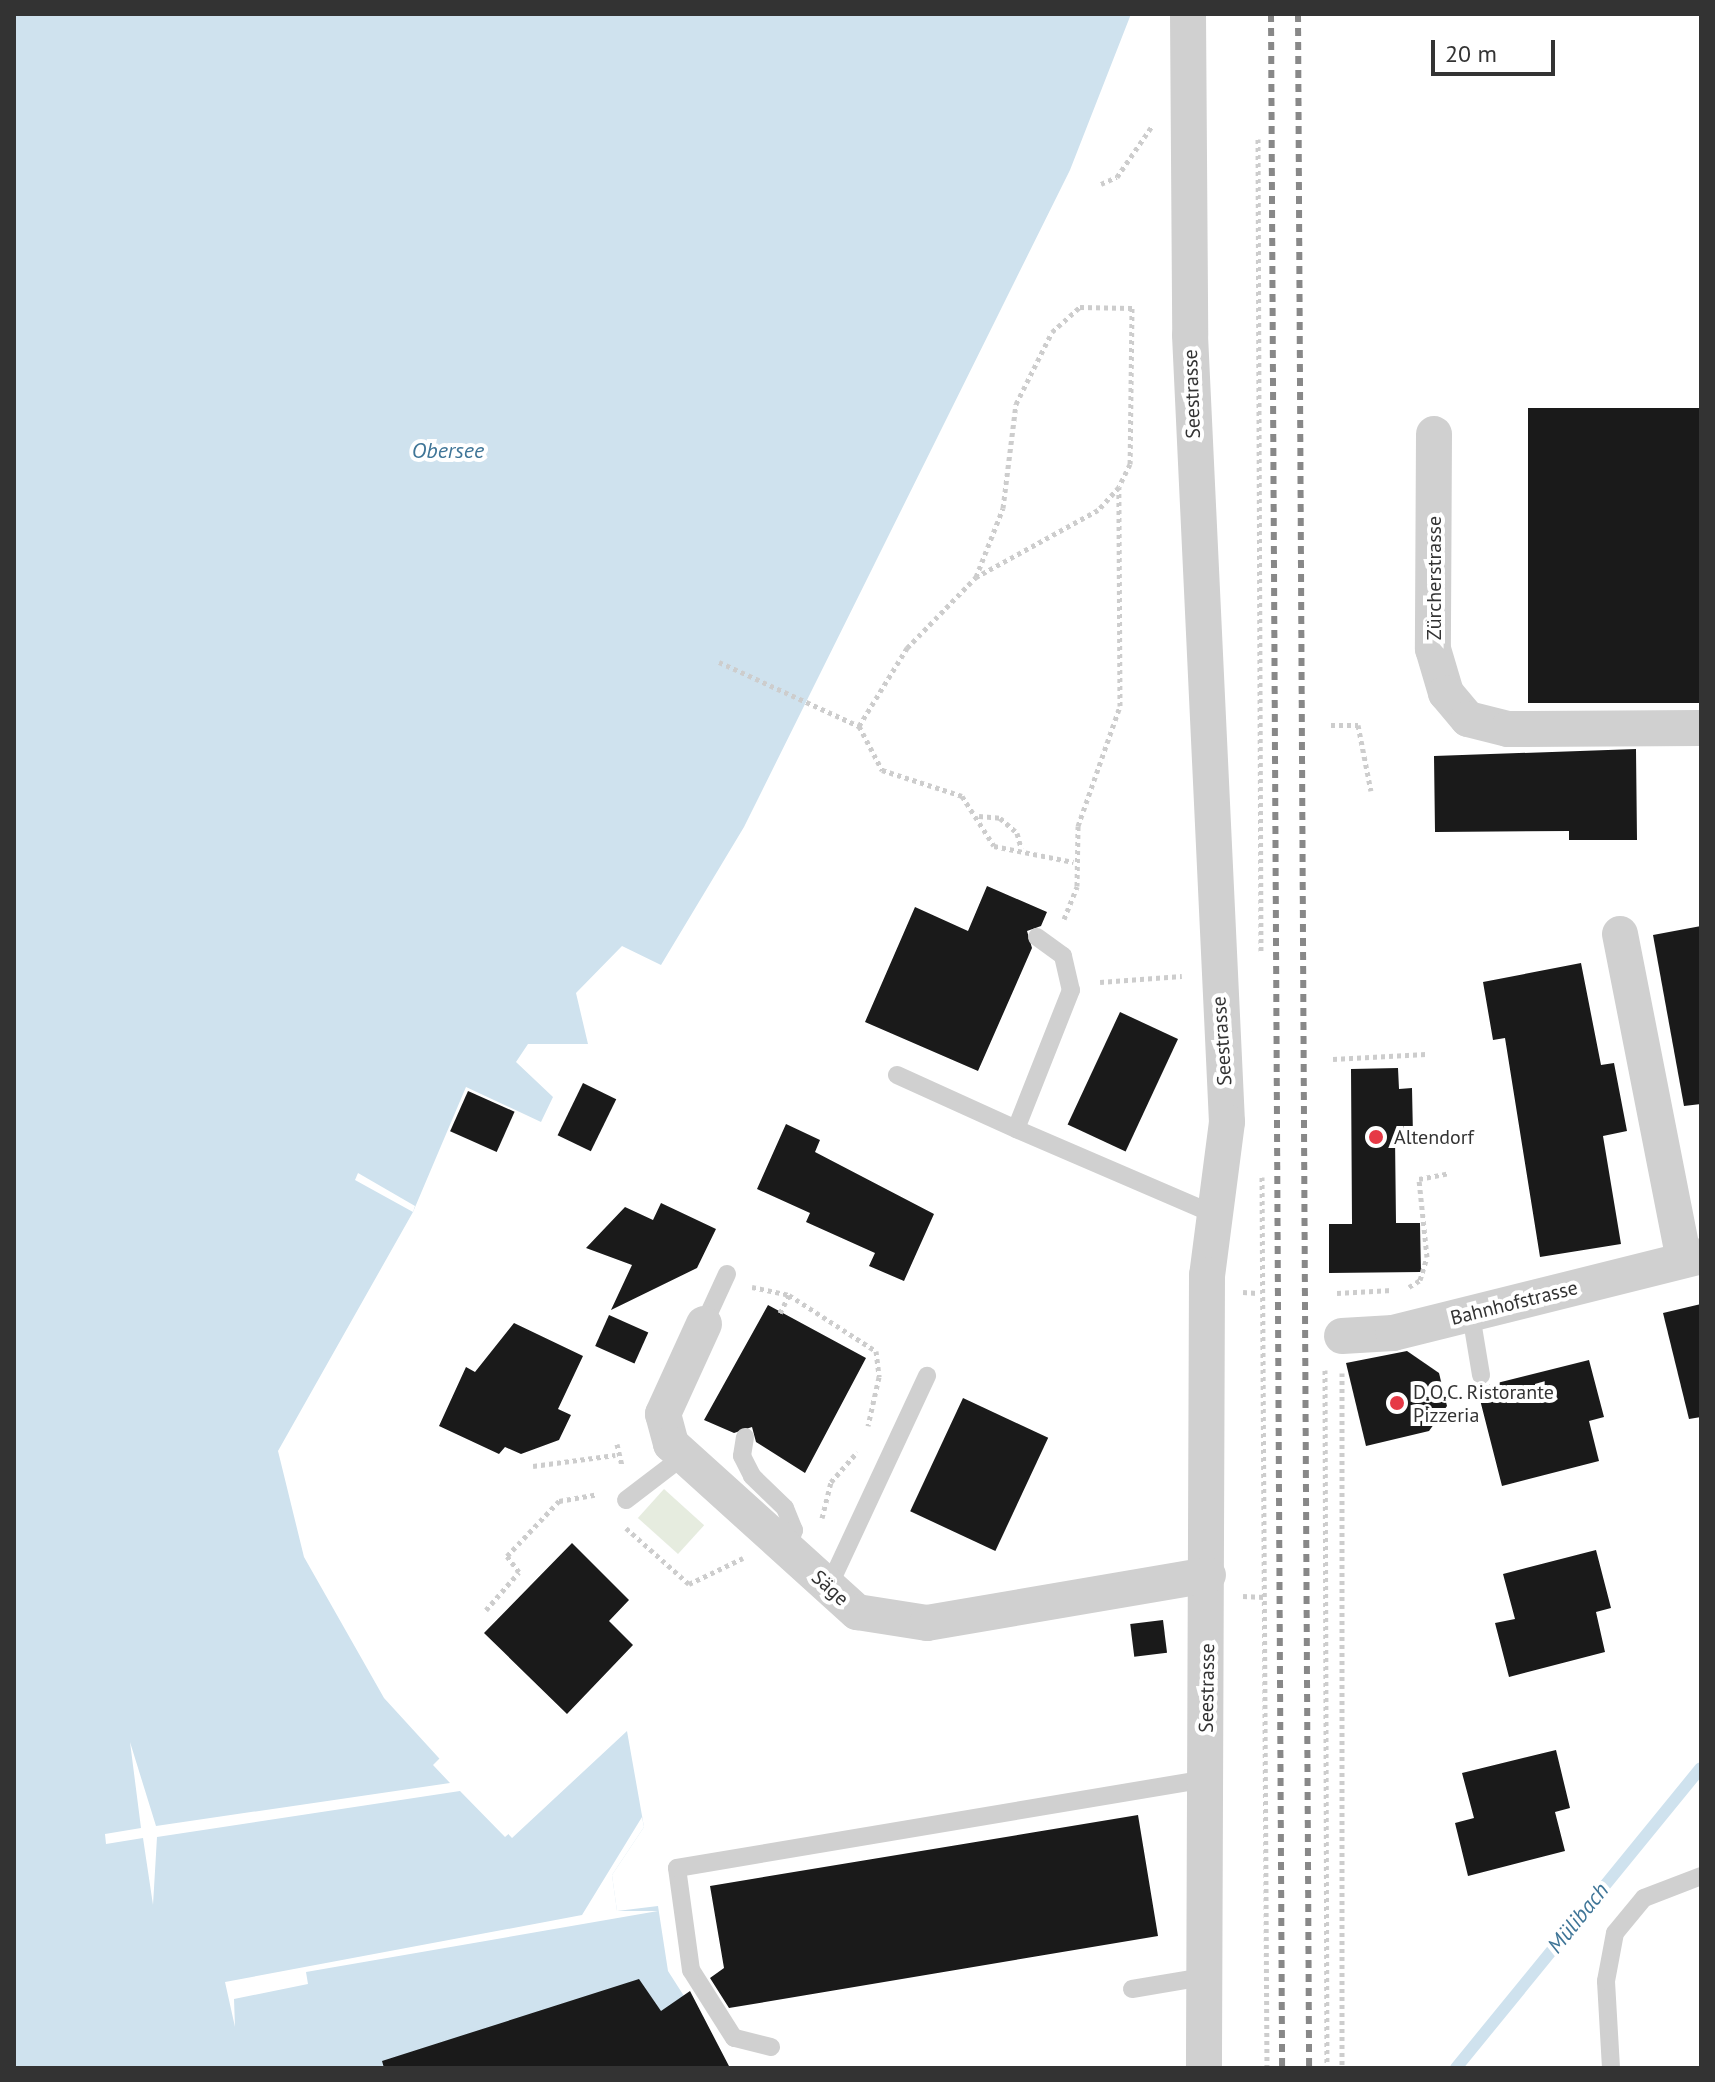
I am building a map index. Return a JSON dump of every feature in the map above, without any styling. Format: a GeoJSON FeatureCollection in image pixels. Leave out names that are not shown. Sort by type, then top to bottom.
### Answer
{"type":"FeatureCollection","features":[{"type":"Feature","properties":{"kind":"street","name":"Seestrasse"},"geometry":{"type":"LineString","coordinates":[[1188,14],[1190,335],[1227,1122],[1213,1214],[1204,2068]]}},
{"type":"Feature","properties":{"kind":"street","name":"Zürcherstrasse"},"geometry":{"type":"LineString","coordinates":[[1434,434],[1433,649],[1446,693],[1468,719],[1508,729],[1701,728]]}},
{"type":"Feature","properties":{"kind":"street","name":"Bahnhofstrasse"},"geometry":{"type":"LineString","coordinates":[[1334,1350],[1693,1258],[1620,934]]}},
{"type":"Feature","properties":{"kind":"street","name":"Säge"},"geometry":{"type":"LineString","coordinates":[[704,1324],[663,1414],[681,1458],[780,1552],[829,1586],[857,1612],[882,1621],[927,1623],[1208,1575]]}},
{"type":"Feature","properties":{"kind":"lane"},"geometry":{"type":"LineString","coordinates":[[1016,1129],[1071,990],[1063,956],[1037,937]]}},
{"type":"Feature","properties":{"kind":"lane"},"geometry":{"type":"LineString","coordinates":[[897,1075],[1213,1214]]}},
{"type":"Feature","properties":{"kind":"lane"},"geometry":{"type":"LineString","coordinates":[[704,1324],[727,1274]]}},
{"type":"Feature","properties":{"kind":"lane"},"geometry":{"type":"LineString","coordinates":[[1471,1315],[1481,1375]]}},
{"type":"Feature","properties":{"kind":"lane"},"geometry":{"type":"LineString","coordinates":[[829,1586],[927,1376]]}},
{"type":"Feature","properties":{"kind":"lane"},"geometry":{"type":"LineString","coordinates":[[745,1437],[742,1456],[752,1476],[785,1508],[794,1530],[780,1552]]}},
{"type":"Feature","properties":{"kind":"lane"},"geometry":{"type":"LineString","coordinates":[[626,1500],[681,1458]]}},
{"type":"Feature","properties":{"kind":"lane"},"geometry":{"type":"LineString","coordinates":[[771,2047],[734,2038],[691,1970],[677,1868],[1206,1779]]}},
{"type":"Feature","properties":{"kind":"lane"},"geometry":{"type":"LineString","coordinates":[[1611,2068],[1606,1981],[1615,1933],[1644,1898],[1701,1876]]}},
{"type":"Feature","properties":{"kind":"lane"},"geometry":{"type":"LineString","coordinates":[[1132,1989],[1204,1977]]}},
{"type":"Feature","properties":{"kind":"path"},"geometry":{"type":"LineString","coordinates":[[1101,184],[1117,177],[1146,128],[1163,120]]}},
{"type":"Feature","properties":{"kind":"path"},"geometry":{"type":"LineString","coordinates":[[859,726],[907,648],[976,577],[1098,510],[1119,487],[1130,464],[1132,308],[1108,302],[1080,307],[1052,332],[1021,389],[1003,508],[976,577]]}},
{"type":"Feature","properties":{"kind":"path"},"geometry":{"type":"LineString","coordinates":[[1063,956],[1065,905],[1077,886],[1073,862],[1080,817],[1120,706],[1119,487]]}},
{"type":"Feature","properties":{"kind":"path"},"geometry":{"type":"LineString","coordinates":[[719,662],[859,726],[882,770],[938,782],[979,816],[994,846],[1021,848],[1073,862]]}},
{"type":"Feature","properties":{"kind":"path"},"geometry":{"type":"LineString","coordinates":[[1331,725],[1358,725],[1371,791]]}},
{"type":"Feature","properties":{"kind":"path"},"geometry":{"type":"LineString","coordinates":[[979,816],[1000,818],[1017,833],[1021,848]]}},
{"type":"Feature","properties":{"kind":"path"},"geometry":{"type":"LineString","coordinates":[[1118,981],[1167,978]]}},
{"type":"Feature","properties":{"kind":"path"},"geometry":{"type":"LineString","coordinates":[[1333,1059],[1426,1054]]}},
{"type":"Feature","properties":{"kind":"path"},"geometry":{"type":"LineString","coordinates":[[1337,1293],[1397,1290],[1420,1280],[1427,1246],[1419,1179],[1449,1173]]}},
{"type":"Feature","properties":{"kind":"path"},"geometry":{"type":"LineString","coordinates":[[614,1517],[689,1584],[780,1552],[821,1525],[831,1482],[861,1451],[879,1377],[876,1351],[789,1295],[780,1313]]}},
{"type":"Feature","properties":{"kind":"path"},"geometry":{"type":"LineString","coordinates":[[1327,2068],[1334,1350]]}},
{"type":"Feature","properties":{"kind":"path"},"geometry":{"type":"LineString","coordinates":[[1334,1350],[1342,2068]]}},
{"type":"Feature","properties":{"kind":"path"},"geometry":{"type":"LineString","coordinates":[[617,1444],[615,1455],[623,1466],[637,1469]]}},
{"type":"Feature","properties":{"kind":"path"},"geometry":{"type":"LineString","coordinates":[[533,1466],[615,1455]]}},
{"type":"Feature","properties":{"kind":"path"},"geometry":{"type":"LineString","coordinates":[[613,1477],[623,1466]]}},
{"type":"Feature","properties":{"kind":"path"},"geometry":{"type":"LineString","coordinates":[[486,1610],[519,1572],[507,1556],[559,1501],[593,1498],[603,1487]]}},
{"type":"Feature","properties":{"kind":"path"},"geometry":{"type":"LineString","coordinates":[[593,1498],[604,1507]]}},
{"type":"Feature","properties":{"kind":"shaded area"},"geometry":{"type":"Polygon","coordinates":[[[664,1489],[704,1525],[678,1554],[638,1518],[664,1489]]]}},
{"type":"Feature","properties":{"kind":"water","name":"Obersee"},"geometry":{"type":"Polygon","coordinates":[[[14,14],[1131,14],[1070,170],[744,827],[661,965],[622,946],[576,993],[588,1044],[528,1044],[516,1062],[553,1097],[541,1122],[466,1087],[413,1212],[278,1451],[304,1557],[384,1698],[512,1838],[627,1731],[644,1827],[612,1875],[617,1911],[658,1906],[668,1971],[730,2068],[14,2068],[14,14]]]}},
{"type":"Feature","properties":{"kind":"pier"},"geometry":{"type":"Polygon","coordinates":[[[358,1173],[415,1206],[413,1212],[355,1180],[358,1173]]]}},
{"type":"Feature","properties":{"kind":"pier"},"geometry":{"type":"Polygon","coordinates":[[[130,1742],[156,1826],[450,1783],[433,1765],[441,1757],[511,1832],[505,1837],[460,1791],[157,1837],[153,1905],[143,1838],[106,1844],[105,1834],[141,1828],[130,1742]]]}},
{"type":"Feature","properties":{"kind":"pier"},"geometry":{"type":"Polygon","coordinates":[[[642,1817],[644,1827],[612,1875],[617,1911],[658,1911],[306,1972],[308,1984],[234,1999],[235,2027],[225,1982],[582,1915],[642,1817]]]}},
{"type":"Feature","properties":{"kind":"building"},"geometry":{"type":"Polygon","coordinates":[[[1528,408],[1701,408],[1701,703],[1528,703],[1528,408]]]}},
{"type":"Feature","properties":{"kind":"building"},"geometry":{"type":"Polygon","coordinates":[[[1636,749],[1637,840],[1569,840],[1569,831],[1435,832],[1434,756],[1636,749]]]}},
{"type":"Feature","properties":{"kind":"building"},"geometry":{"type":"Polygon","coordinates":[[[987,886],[1047,912],[1041,926],[1027,931],[1032,948],[978,1071],[865,1022],[915,907],[968,931],[987,886]]]}},
{"type":"Feature","properties":{"kind":"building"},"geometry":{"type":"Polygon","coordinates":[[[1701,926],[1701,1104],[1684,1106],[1653,935],[1701,926]]]}},
{"type":"Feature","properties":{"kind":"building"},"geometry":{"type":"Polygon","coordinates":[[[1581,963],[1601,1065],[1614,1063],[1627,1131],[1603,1136],[1621,1244],[1540,1257],[1505,1038],[1493,1040],[1483,982],[1581,963]]]}},
{"type":"Feature","properties":{"kind":"building"},"geometry":{"type":"Polygon","coordinates":[[[1120,1012],[1178,1039],[1126,1151],[1068,1124],[1120,1012]]]}},
{"type":"Feature","properties":{"kind":"building"},"geometry":{"type":"Polygon","coordinates":[[[1398,1068],[1399,1089],[1412,1088],[1413,1136],[1395,1137],[1396,1223],[1420,1223],[1421,1272],[1329,1273],[1329,1224],[1352,1224],[1351,1069],[1398,1068]]]}},
{"type":"Feature","properties":{"kind":"building"},"geometry":{"type":"Polygon","coordinates":[[[583,1083],[616,1099],[591,1151],[558,1135],[583,1083]]]}},
{"type":"Feature","properties":{"kind":"building"},"geometry":{"type":"Polygon","coordinates":[[[468,1091],[515,1112],[497,1152],[450,1131],[468,1091]]]}},
{"type":"Feature","properties":{"kind":"building"},"geometry":{"type":"Polygon","coordinates":[[[786,1124],[820,1140],[815,1152],[934,1214],[904,1281],[869,1266],[875,1253],[806,1222],[810,1213],[757,1189],[786,1124]]]}},
{"type":"Feature","properties":{"kind":"building"},"geometry":{"type":"Polygon","coordinates":[[[661,1203],[716,1229],[697,1268],[611,1310],[632,1265],[586,1248],[625,1207],[653,1220],[661,1203]]]}},
{"type":"Feature","properties":{"kind":"building"},"geometry":{"type":"Polygon","coordinates":[[[1701,1304],[1701,1417],[1689,1419],[1663,1313],[1701,1304]]]}},
{"type":"Feature","properties":{"kind":"building"},"geometry":{"type":"Polygon","coordinates":[[[768,1305],[866,1358],[805,1473],[756,1442],[752,1427],[734,1433],[704,1420],[768,1305]]]}},
{"type":"Feature","properties":{"kind":"building"},"geometry":{"type":"Polygon","coordinates":[[[609,1315],[648,1332],[634,1364],[595,1346],[609,1315]]]}},
{"type":"Feature","properties":{"kind":"building"},"geometry":{"type":"Polygon","coordinates":[[[514,1323],[583,1356],[558,1409],[571,1415],[559,1440],[521,1454],[505,1447],[499,1454],[439,1426],[466,1367],[475,1372],[514,1323]]]}},
{"type":"Feature","properties":{"kind":"building"},"geometry":{"type":"Polygon","coordinates":[[[1407,1351],[1439,1373],[1447,1406],[1429,1431],[1366,1446],[1346,1363],[1407,1351]]]}},
{"type":"Feature","properties":{"kind":"building"},"geometry":{"type":"Polygon","coordinates":[[[1589,1360],[1604,1417],[1589,1421],[1599,1461],[1502,1486],[1477,1388],[1589,1360]]]}},
{"type":"Feature","properties":{"kind":"building"},"geometry":{"type":"Polygon","coordinates":[[[963,1398],[1048,1438],[995,1551],[910,1511],[963,1398]]]}},
{"type":"Feature","properties":{"kind":"building"},"geometry":{"type":"Polygon","coordinates":[[[572,1543],[629,1600],[609,1621],[633,1645],[567,1714],[484,1633],[572,1543]]]}},
{"type":"Feature","properties":{"kind":"building"},"geometry":{"type":"Polygon","coordinates":[[[1596,1550],[1611,1608],[1596,1612],[1605,1652],[1509,1677],[1495,1623],[1515,1619],[1503,1574],[1596,1550]]]}},
{"type":"Feature","properties":{"kind":"building"},"geometry":{"type":"Polygon","coordinates":[[[1163,1620],[1167,1653],[1134,1657],[1130,1624],[1163,1620]]]}},
{"type":"Feature","properties":{"kind":"building"},"geometry":{"type":"Polygon","coordinates":[[[1556,1750],[1570,1808],[1555,1812],[1565,1851],[1468,1876],[1455,1823],[1474,1818],[1462,1773],[1556,1750]]]}},
{"type":"Feature","properties":{"kind":"building"},"geometry":{"type":"Polygon","coordinates":[[[1138,1815],[1158,1936],[729,2008],[710,1978],[724,1968],[710,1886],[1138,1815]]]}},
{"type":"Feature","properties":{"kind":"building"},"geometry":{"type":"Polygon","coordinates":[[[639,1979],[661,2011],[690,1991],[730,2068],[384,2068],[382,2061],[639,1979]]]}},
{"type":"Feature","properties":{"kind":"waterway","name":"Mülibach"},"geometry":{"type":"LineString","coordinates":[[1456,2068],[1701,1768]]}},
{"type":"Feature","properties":{"kind":"railway"},"geometry":{"type":"LineString","coordinates":[[1271,14],[1282,2068]]}},
{"type":"Feature","properties":{"kind":"railway"},"geometry":{"type":"LineString","coordinates":[[1298,14],[1309,2068]]}},
{"type":"Feature","properties":{"kind":"place","name":"Altendorf"},"geometry":{"type":"Point","coordinates":[1376,1137]}},
{"type":"Feature","properties":{"kind":"place","name":"D.O.C. Ristorante Pizzeria"},"geometry":{"type":"Point","coordinates":[1397,1403]}}]}
